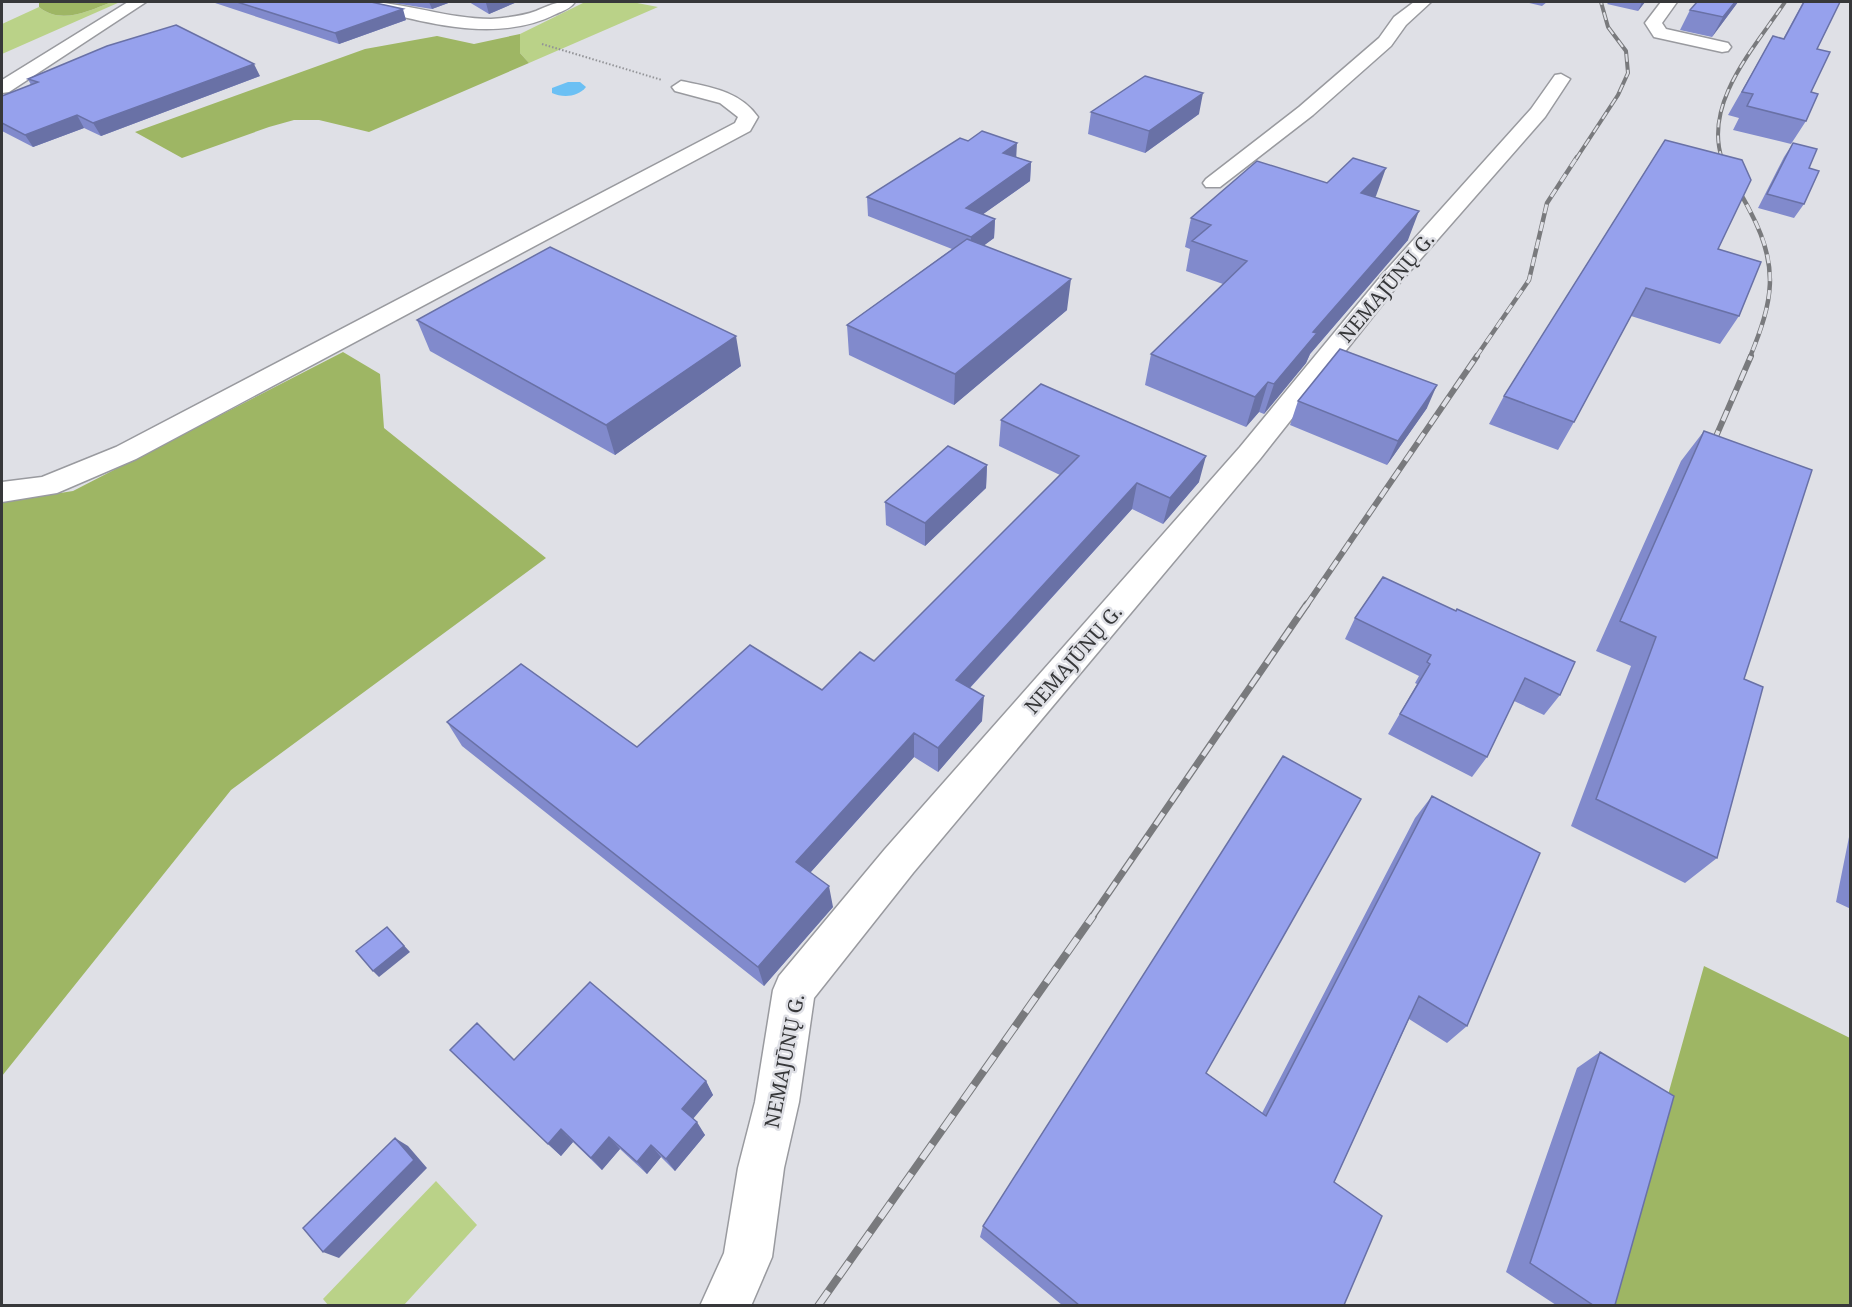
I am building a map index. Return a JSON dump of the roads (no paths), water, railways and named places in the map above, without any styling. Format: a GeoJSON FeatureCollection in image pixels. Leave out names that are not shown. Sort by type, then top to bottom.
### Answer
{"type":"FeatureCollection","features":[{"type":"Feature","properties":{"kind":"street"},"geometry":{"type":"LineString","coordinates":[[2,88],[138,2]]}},
{"type":"Feature","properties":{"kind":"street"},"geometry":{"type":"LineString","coordinates":[[363,2],[473,25],[526,19],[567,2]]}},
{"type":"Feature","properties":{"kind":"street"},"geometry":{"type":"LineString","coordinates":[[1213,183],[1350,73],[1385,42],[1400,21],[1424,2]]}},
{"type":"Feature","properties":{"kind":"street"},"geometry":{"type":"LineString","coordinates":[[1669,2],[1653,22],[1660,33],[1722,47]]}},
{"type":"Feature","properties":{"kind":"street","name":"NEMAJŪNŲ G."},"geometry":{"type":"LineString","coordinates":[[724,1305],[748,1257],[761,1168],[777,1102],[794,990],[899,861],[1251,453],[1389,281],[1538,113],[1561,79]]}},
{"type":"Feature","properties":{"kind":"street"},"geometry":{"type":"LineString","coordinates":[[2,492],[47,486],[126,453],[742,127],[748,117],[742,107],[707,92],[681,87]]}},
{"type":"Feature","properties":{"kind":"water"},"geometry":{"type":"Polygon","coordinates":[[[568,82],[580,82],[586,87],[570,96],[552,93],[552,88],[568,82]]]}},
{"type":"Feature","properties":{"kind":"railway"},"geometry":{"type":"LineString","coordinates":[[1576,159],[1618,95],[1628,73],[1626,51],[1608,27],[1601,2]]}},
{"type":"Feature","properties":{"kind":"railway"},"geometry":{"type":"LineString","coordinates":[[1722,159],[1718,138],[1720,117],[1726,96],[1747,56],[1785,2]]}},
{"type":"Feature","properties":{"kind":"railway"},"geometry":{"type":"LineString","coordinates":[[1476,357],[1529,280],[1547,203],[1577,157]]}},
{"type":"Feature","properties":{"kind":"railway"},"geometry":{"type":"LineString","coordinates":[[1722,159],[1760,231],[1769,267],[1768,301],[1750,357]]}},
{"type":"Feature","properties":{"kind":"railway"},"geometry":{"type":"LineString","coordinates":[[1306,606],[1477,356]]}},
{"type":"Feature","properties":{"kind":"railway"},"geometry":{"type":"LineString","coordinates":[[1714,441],[1751,356]]}},
{"type":"Feature","properties":{"kind":"railway"},"geometry":{"type":"LineString","coordinates":[[1092,917],[1307,604]]}},
{"type":"Feature","properties":{"kind":"railway"},"geometry":{"type":"LineString","coordinates":[[818,1306],[1093,916]]}}]}
